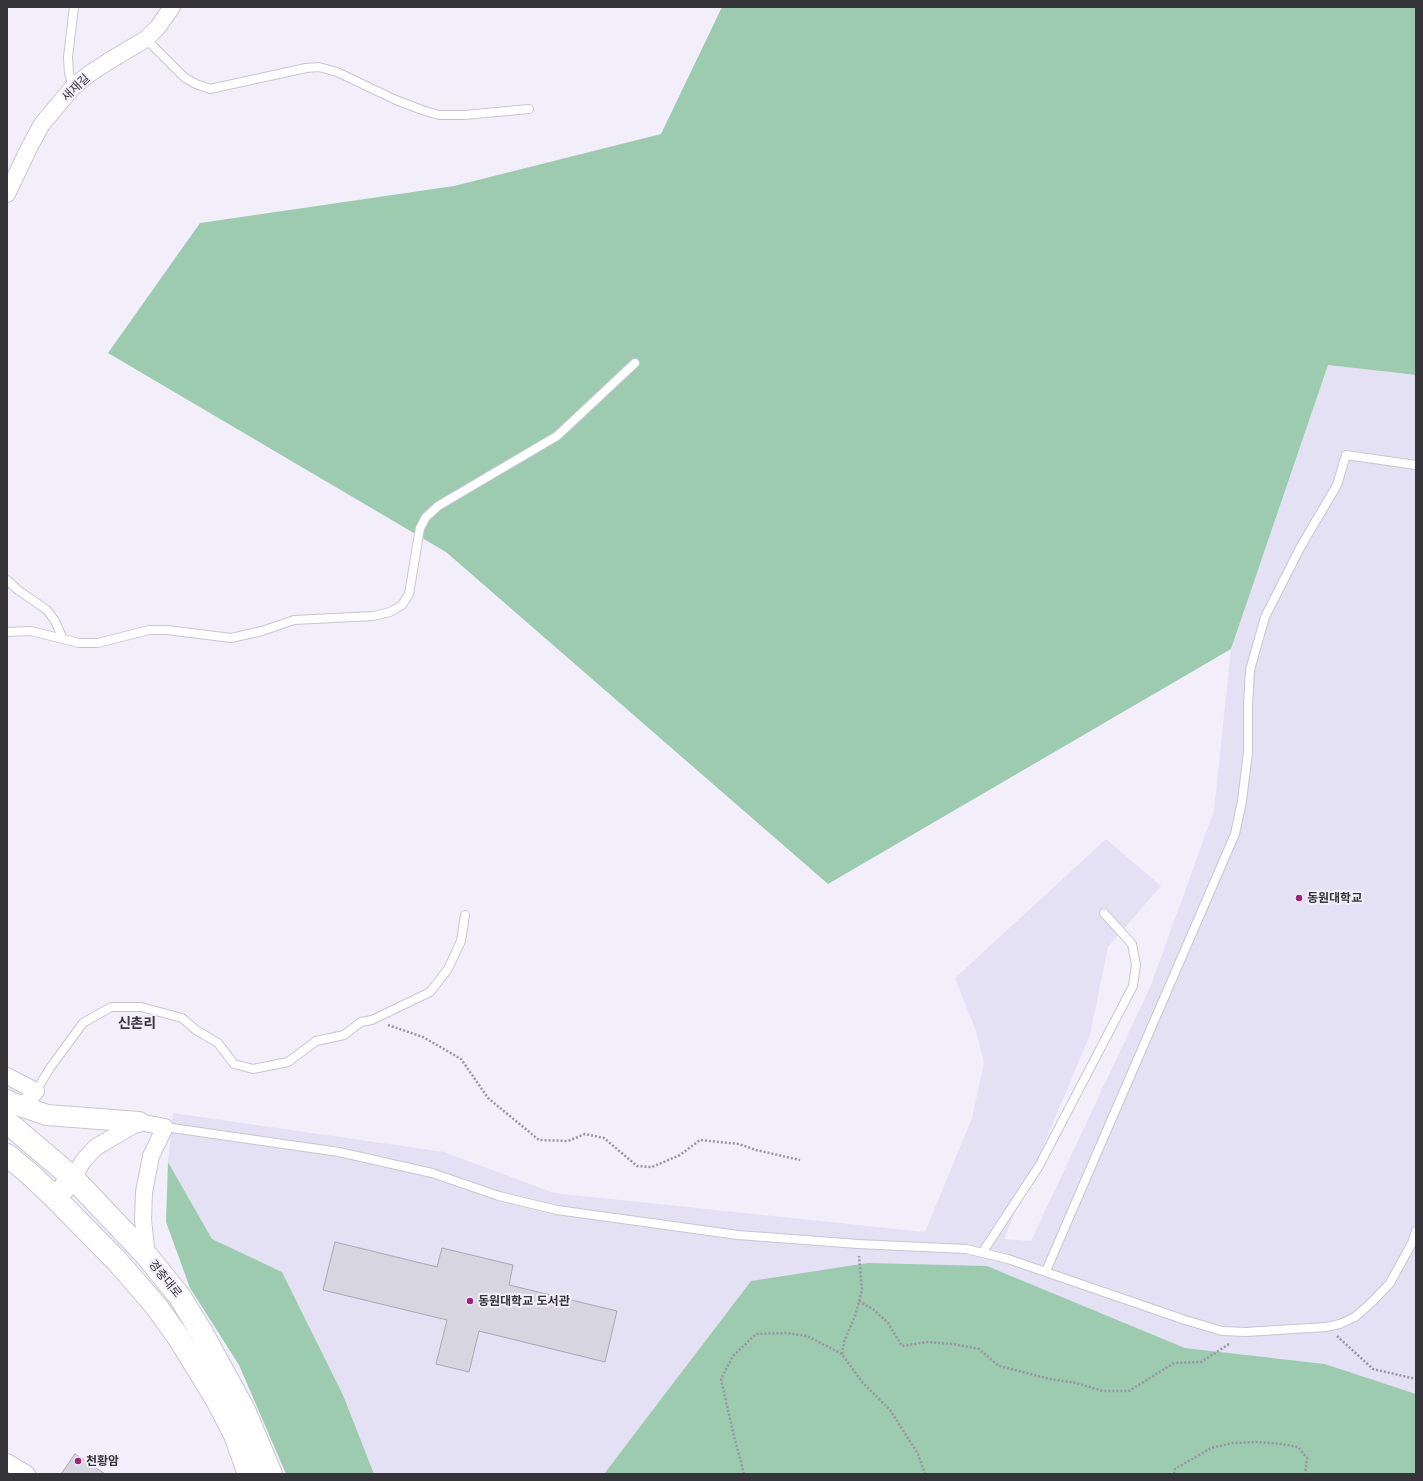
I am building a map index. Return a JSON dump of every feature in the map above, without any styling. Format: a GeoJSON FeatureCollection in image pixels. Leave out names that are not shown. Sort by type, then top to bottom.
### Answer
{"type":"FeatureCollection","features":[{"type":"Feature","properties":{"kind":"main road","name":"경충대로"},"geometry":{"type":"LineString","coordinates":[[7,1122],[73,1178],[147,1256],[180,1297],[202,1333],[244,1410],[271,1474]]}},
{"type":"Feature","properties":{"kind":"main road","name":"경충대로"},"geometry":{"type":"LineString","coordinates":[[7,1155],[55,1198],[117,1261],[156,1306],[179,1338],[217,1400],[235,1435],[249,1474]]}},
{"type":"Feature","properties":{"kind":"main road"},"geometry":{"type":"LineString","coordinates":[[55,1198],[73,1178]]}},
{"type":"Feature","properties":{"kind":"street","name":"새재길"},"geometry":{"type":"LineString","coordinates":[[7,194],[42,124],[73,87],[89,74],[146,38],[158,27],[172,7]]}},
{"type":"Feature","properties":{"kind":"street"},"geometry":{"type":"LineString","coordinates":[[7,1076],[36,1091]]}},
{"type":"Feature","properties":{"kind":"street"},"geometry":{"type":"LineString","coordinates":[[14,1103],[36,1091]]}},
{"type":"Feature","properties":{"kind":"street"},"geometry":{"type":"LineString","coordinates":[[14,1103],[46,1115],[139,1122],[164,1127],[151,1156],[144,1192],[143,1220],[147,1256]]}},
{"type":"Feature","properties":{"kind":"street"},"geometry":{"type":"LineString","coordinates":[[73,1178],[83,1161],[96,1147],[139,1122]]}},
{"type":"Feature","properties":{"kind":"street"},"geometry":{"type":"LineString","coordinates":[[7,1462],[27,1474]]}},
{"type":"Feature","properties":{"kind":"lane"},"geometry":{"type":"LineString","coordinates":[[73,87],[69,73],[68,57],[74,7]]}},
{"type":"Feature","properties":{"kind":"lane"},"geometry":{"type":"LineString","coordinates":[[146,38],[185,78],[210,89],[306,68],[320,67],[337,72],[396,100],[439,115],[464,115],[529,109]]}},
{"type":"Feature","properties":{"kind":"lane"},"geometry":{"type":"LineString","coordinates":[[7,632],[31,631],[79,643],[98,643],[149,630],[167,630],[231,638],[262,631],[294,620],[373,616],[390,612],[402,606],[409,594],[420,528],[426,517],[438,506],[557,436],[635,363]]}},
{"type":"Feature","properties":{"kind":"lane"},"geometry":{"type":"LineString","coordinates":[[1046,1271],[1235,834],[1242,801],[1248,752],[1250,670],[1265,617],[1300,548],[1337,485],[1346,455],[1416,465]]}},
{"type":"Feature","properties":{"kind":"lane"},"geometry":{"type":"LineString","coordinates":[[7,580],[18,590],[47,610],[55,621],[63,639]]}},
{"type":"Feature","properties":{"kind":"lane"},"geometry":{"type":"LineString","coordinates":[[982,1253],[1039,1166],[1133,986],[1136,965],[1132,944],[1104,914]]}},
{"type":"Feature","properties":{"kind":"lane"},"geometry":{"type":"LineString","coordinates":[[36,1091],[50,1068],[83,1023],[111,1007],[140,1007],[182,1018],[196,1030],[218,1043],[234,1064],[253,1069],[288,1062],[316,1042],[344,1035],[361,1022],[372,1020],[430,992],[448,969],[458,948],[461,941],[465,915]]}},
{"type":"Feature","properties":{"kind":"lane"},"geometry":{"type":"LineString","coordinates":[[164,1127],[339,1152],[432,1173],[499,1196],[557,1210],[738,1235],[858,1244],[966,1249],[1008,1258],[1185,1320],[1222,1331],[1246,1332],[1326,1327],[1340,1324],[1355,1317],[1390,1283],[1414,1240],[1416,1231]]}},
{"type":"Feature","properties":{"kind":"path"},"geometry":{"type":"LineString","coordinates":[[372,1020],[423,1037],[461,1059],[488,1098],[539,1140],[568,1140],[585,1134],[604,1138],[636,1166],[652,1167],[680,1155],[700,1140],[739,1144],[756,1150],[800,1160]]}},
{"type":"Feature","properties":{"kind":"path"},"geometry":{"type":"LineString","coordinates":[[842,1354],[844,1342],[855,1316],[862,1290],[858,1244]]}},
{"type":"Feature","properties":{"kind":"path"},"geometry":{"type":"LineString","coordinates":[[859,1301],[874,1310],[888,1323],[902,1346],[927,1342],[953,1344],[979,1349],[999,1366],[1050,1380],[1076,1383],[1103,1391],[1129,1391],[1174,1363],[1201,1362],[1246,1332]]}},
{"type":"Feature","properties":{"kind":"path"},"geometry":{"type":"LineString","coordinates":[[1326,1327],[1373,1370],[1416,1379]]}},
{"type":"Feature","properties":{"kind":"path"},"geometry":{"type":"LineString","coordinates":[[744,1474],[721,1380],[733,1356],[756,1334],[787,1333],[807,1336],[842,1354],[862,1382],[890,1410],[918,1454],[925,1474]]}},
{"type":"Feature","properties":{"kind":"path"},"geometry":{"type":"LineString","coordinates":[[1174,1474],[1175,1468],[1211,1448],[1233,1442],[1281,1444],[1298,1447],[1307,1458],[1305,1474]]}},
{"type":"Feature","properties":{"kind":"shaded area","name":"동원대학교"},"geometry":{"type":"Polygon","coordinates":[[[1328,365],[1416,375],[1416,1394],[1325,1364],[1185,1348],[987,1266],[751,1281],[604,1474],[374,1474],[343,1395],[282,1272],[212,1239],[168,1162],[173,1113],[444,1152],[554,1193],[925,1232],[972,1118],[984,1063],[976,1031],[955,978],[1106,839],[1161,886],[1108,947],[1090,1035],[1004,1239],[1031,1241],[1151,985],[1214,811],[1231,649],[1328,365]]]}},
{"type":"Feature","properties":{"kind":"green space"},"geometry":{"type":"Polygon","coordinates":[[[722,7],[1416,7],[1416,375],[1328,365],[1231,649],[828,884],[446,552],[108,353],[200,223],[454,186],[661,134],[722,7]]]}},
{"type":"Feature","properties":{"kind":"green space"},"geometry":{"type":"Polygon","coordinates":[[[168,1162],[212,1239],[282,1272],[343,1395],[374,1474],[286,1474],[239,1365],[190,1288],[166,1222],[168,1162]]]}},
{"type":"Feature","properties":{"kind":"green space"},"geometry":{"type":"Polygon","coordinates":[[[868,1263],[987,1266],[1185,1348],[1325,1364],[1416,1394],[1416,1474],[604,1474],[751,1281],[868,1263]]]}},
{"type":"Feature","properties":{"kind":"building","name":"동원대학교 도서관"},"geometry":{"type":"Polygon","coordinates":[[[335,1242],[437,1267],[442,1248],[513,1265],[509,1285],[617,1311],[605,1362],[479,1331],[469,1372],[436,1364],[447,1320],[323,1290],[335,1242]]]}},
{"type":"Feature","properties":{"kind":"building","name":"천황암"},"geometry":{"type":"Polygon","coordinates":[[[75,1454],[105,1474],[61,1474],[75,1454]]]}},
{"type":"Feature","properties":{"kind":"place","name":"동원대학교"},"geometry":{"type":"Point","coordinates":[1299,898]}},
{"type":"Feature","properties":{"kind":"place","name":"동원대학교 도서관"},"geometry":{"type":"Point","coordinates":[470,1301]}},
{"type":"Feature","properties":{"kind":"place","name":"천황암"},"geometry":{"type":"Point","coordinates":[78,1461]}},
{"type":"Feature","properties":{"kind":"district","name":"신촌리"},"geometry":{"type":"Point","coordinates":[137,1024]}}]}
